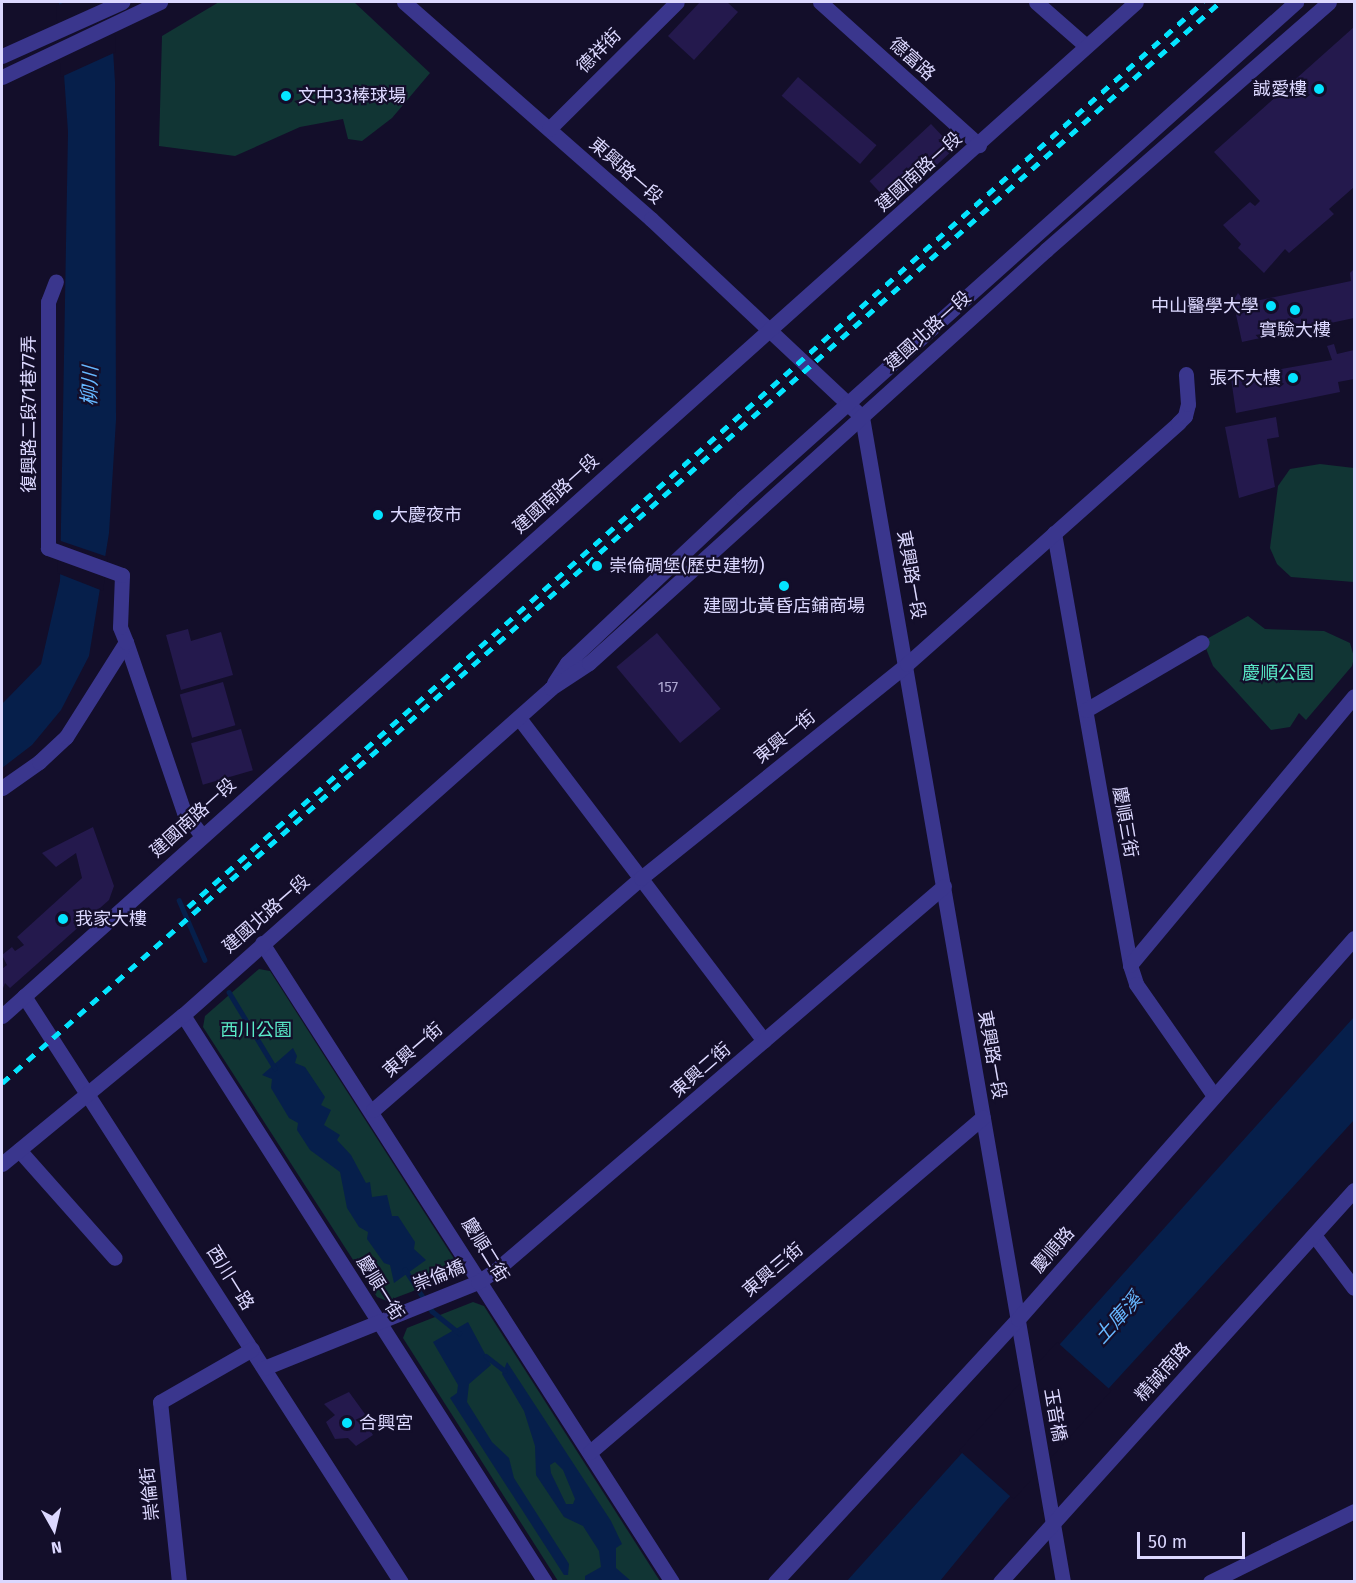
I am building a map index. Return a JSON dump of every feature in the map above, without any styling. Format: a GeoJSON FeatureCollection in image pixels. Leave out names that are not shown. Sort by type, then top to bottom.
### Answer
{"type":"FeatureCollection","features":[{"type":"Feature","properties":{"kind":"street"},"geometry":{"type":"LineString","coordinates":[[2,56],[121,2]]}},
{"type":"Feature","properties":{"kind":"street"},"geometry":{"type":"LineString","coordinates":[[2,76],[160,2]]}},
{"type":"Feature","properties":{"kind":"street","name":"東興路一段"},"geometry":{"type":"LineString","coordinates":[[404,2],[549,129],[771,330],[862,417],[907,664],[1023,1350]]}},
{"type":"Feature","properties":{"kind":"street","name":"德祥街"},"geometry":{"type":"LineString","coordinates":[[549,129],[677,2]]}},
{"type":"Feature","properties":{"kind":"street","name":"德富路"},"geometry":{"type":"LineString","coordinates":[[820,2],[979,145]]}},
{"type":"Feature","properties":{"kind":"street"},"geometry":{"type":"LineString","coordinates":[[1036,2],[1085,45]]}},
{"type":"Feature","properties":{"kind":"street","name":"建國南路一段"},"geometry":{"type":"LineString","coordinates":[[2,1016],[979,145],[1085,45],[1136,2]]}},
{"type":"Feature","properties":{"kind":"street","name":"建國北路一段"},"geometry":{"type":"LineString","coordinates":[[551,688],[567,663],[847,403],[1296,2]]}},
{"type":"Feature","properties":{"kind":"street","name":"建國北路一段"},"geometry":{"type":"LineString","coordinates":[[2,1164],[183,1015],[551,688],[589,663],[1329,2]]}},
{"type":"Feature","properties":{"kind":"street","name":"復興路二段71巷77弄"},"geometry":{"type":"LineString","coordinates":[[56,281],[48,302],[49,549],[115,574],[120,627],[126,642]]}},
{"type":"Feature","properties":{"kind":"street","name":"東興一街"},"geometry":{"type":"LineString","coordinates":[[373,1110],[641,878],[907,664],[1185,417],[1186,374]]}},
{"type":"Feature","properties":{"kind":"street","name":"慶順三街"},"geometry":{"type":"LineString","coordinates":[[1054,533],[1130,966],[1136,984],[1214,1096]]}},
{"type":"Feature","properties":{"kind":"street"},"geometry":{"type":"LineString","coordinates":[[126,642],[184,812],[202,836]]}},
{"type":"Feature","properties":{"kind":"street"},"geometry":{"type":"LineString","coordinates":[[2,788],[39,762],[66,736],[126,642]]}},
{"type":"Feature","properties":{"kind":"street"},"geometry":{"type":"LineString","coordinates":[[1086,710],[1202,642]]}},
{"type":"Feature","properties":{"kind":"street"},"geometry":{"type":"LineString","coordinates":[[1130,966],[1354,696]]}},
{"type":"Feature","properties":{"kind":"street"},"geometry":{"type":"LineString","coordinates":[[519,718],[764,1041]]}},
{"type":"Feature","properties":{"kind":"street","name":"東興二街"},"geometry":{"type":"LineString","coordinates":[[481,1280],[944,886]]}},
{"type":"Feature","properties":{"kind":"street","name":"慶順路"},"geometry":{"type":"LineString","coordinates":[[775,1581],[1018,1319],[1354,938]]}},
{"type":"Feature","properties":{"kind":"street","name":"慶順二街"},"geometry":{"type":"LineString","coordinates":[[262,943],[373,1110],[672,1581]]}},
{"type":"Feature","properties":{"kind":"street","name":"西川一路"},"geometry":{"type":"LineString","coordinates":[[24,996],[89,1093],[401,1581]]}},
{"type":"Feature","properties":{"kind":"street","name":"慶順一街"},"geometry":{"type":"LineString","coordinates":[[183,1015],[545,1581]]}},
{"type":"Feature","properties":{"kind":"street","name":"東興三街"},"geometry":{"type":"LineString","coordinates":[[590,1452],[983,1117]]}},
{"type":"Feature","properties":{"kind":"street"},"geometry":{"type":"LineString","coordinates":[[19,1150],[116,1258]]}},
{"type":"Feature","properties":{"kind":"street","name":"精誠南路"},"geometry":{"type":"LineString","coordinates":[[1000,1581],[1354,1190]]}},
{"type":"Feature","properties":{"kind":"street"},"geometry":{"type":"LineString","coordinates":[[1314,1235],[1354,1288]]}},
{"type":"Feature","properties":{"kind":"street","name":"崇倫橋"},"geometry":{"type":"LineString","coordinates":[[378,1322],[481,1280]]}},
{"type":"Feature","properties":{"kind":"street"},"geometry":{"type":"LineString","coordinates":[[264,1368],[378,1322]]}},
{"type":"Feature","properties":{"kind":"street","name":"崇倫街"},"geometry":{"type":"LineString","coordinates":[[179,1581],[160,1402],[252,1349]]}},
{"type":"Feature","properties":{"kind":"street","name":"玉音橋"},"geometry":{"type":"LineString","coordinates":[[1023,1350],[1048,1487],[1052,1523]]}},
{"type":"Feature","properties":{"kind":"street"},"geometry":{"type":"LineString","coordinates":[[1210,1581],[1354,1511]]}},
{"type":"Feature","properties":{"kind":"street"},"geometry":{"type":"LineString","coordinates":[[1052,1523],[1063,1581]]}},
{"type":"Feature","properties":{"kind":"green space","name":"文中33棒球場"},"geometry":{"type":"Polygon","coordinates":[[[219,2],[354,2],[430,73],[392,118],[362,141],[348,139],[343,119],[300,127],[235,156],[159,146],[162,36],[219,2]]]}},
{"type":"Feature","properties":{"kind":"green space"},"geometry":{"type":"Polygon","coordinates":[[[1320,464],[1354,468],[1354,582],[1291,577],[1277,564],[1270,548],[1278,486],[1290,469],[1320,464]]]}},
{"type":"Feature","properties":{"kind":"green space","name":"慶順公園"},"geometry":{"type":"Polygon","coordinates":[[[1248,616],[1265,629],[1324,631],[1350,643],[1354,657],[1352,666],[1306,720],[1299,713],[1290,727],[1271,730],[1213,666],[1203,641],[1248,616]]]}},
{"type":"Feature","properties":{"kind":"green space","name":"西川公園"},"geometry":{"type":"Polygon","coordinates":[[[259,969],[270,971],[458,1265],[453,1276],[387,1301],[377,1297],[203,1027],[205,1016],[259,969]]]}},
{"type":"Feature","properties":{"kind":"green space"},"geometry":{"type":"Polygon","coordinates":[[[473,1302],[484,1306],[660,1581],[558,1581],[403,1338],[407,1328],[473,1302]]]}},
{"type":"Feature","properties":{"kind":"water","name":"柳川"},"geometry":{"type":"Polygon","coordinates":[[[59,2],[110,2],[115,82],[116,420],[109,533],[89,656],[61,710],[32,745],[2,768],[2,704],[41,664],[60,581],[68,132],[59,2]]]}},
{"type":"Feature","properties":{"kind":"water","name":"土庫溪"},"geometry":{"type":"Polygon","coordinates":[[[1354,1017],[1354,1120],[1003,1504],[940,1581],[846,1582],[1354,1017]]]}},
{"type":"Feature","properties":{"kind":"water"},"geometry":{"type":"Polygon","coordinates":[[[293,1048],[297,1056],[295,1063],[305,1067],[325,1097],[321,1105],[331,1110],[324,1125],[340,1135],[337,1140],[351,1155],[366,1183],[370,1182],[372,1197],[387,1195],[392,1216],[398,1216],[415,1242],[414,1249],[426,1260],[394,1283],[390,1265],[384,1263],[367,1239],[368,1232],[359,1227],[347,1208],[340,1172],[310,1150],[297,1130],[298,1123],[289,1118],[271,1088],[272,1079],[262,1075],[293,1048]]]}},
{"type":"Feature","properties":{"kind":"water"},"geometry":{"type":"Polygon","coordinates":[[[468,1322],[491,1365],[469,1384],[467,1402],[492,1442],[509,1458],[514,1478],[569,1564],[568,1575],[564,1575],[450,1398],[457,1393],[458,1385],[433,1342],[468,1322]]]}},
{"type":"Feature","properties":{"kind":"water"},"geometry":{"type":"Polygon","coordinates":[[[507,1362],[611,1521],[622,1544],[616,1548],[616,1568],[631,1581],[585,1581],[585,1576],[601,1567],[599,1551],[583,1526],[564,1517],[536,1475],[535,1446],[524,1411],[502,1374],[507,1362]],[[555,1462],[550,1465],[551,1473],[566,1504],[573,1504],[575,1499],[563,1470],[555,1462]]]}},
{"type":"Feature","properties":{"kind":"pier"},"geometry":{"type":"Polygon","coordinates":[[[65,2],[113,2],[116,52],[61,77],[56,6],[65,2]]]}},
{"type":"Feature","properties":{"kind":"pier"},"geometry":{"type":"Polygon","coordinates":[[[58,540],[108,557],[103,591],[57,573],[58,540]]]}},
{"type":"Feature","properties":{"kind":"pier"},"geometry":{"type":"Polygon","coordinates":[[[1057,1342],[1111,1391],[1014,1499],[959,1450],[1057,1342]]]}},
{"type":"Feature","properties":{"kind":"building"},"geometry":{"type":"Polygon","coordinates":[[[700,2],[727,2],[738,12],[694,60],[668,36],[700,2]]]}},
{"type":"Feature","properties":{"kind":"building","name":"誠愛樓"},"geometry":{"type":"Polygon","coordinates":[[[1354,27],[1354,187],[1329,209],[1334,214],[1289,253],[1285,249],[1264,273],[1238,248],[1241,244],[1223,225],[1250,202],[1255,206],[1260,201],[1214,152],[1354,27]]]}},
{"type":"Feature","properties":{"kind":"building"},"geometry":{"type":"Polygon","coordinates":[[[798,77],[876,145],[860,164],[782,96],[798,77]]]}},
{"type":"Feature","properties":{"kind":"building"},"geometry":{"type":"Polygon","coordinates":[[[931,124],[954,149],[893,206],[870,181],[931,124]]]}},
{"type":"Feature","properties":{"kind":"building","name":"實驗大樓"},"geometry":{"type":"Polygon","coordinates":[[[1354,269],[1354,318],[1242,342],[1233,301],[1238,293],[1246,303],[1351,281],[1350,273],[1354,269]]]}},
{"type":"Feature","properties":{"kind":"building","name":"張不大樓"},"geometry":{"type":"Polygon","coordinates":[[[1334,344],[1337,354],[1354,350],[1354,379],[1338,382],[1340,392],[1236,413],[1231,378],[1332,360],[1327,346],[1334,344]]]}},
{"type":"Feature","properties":{"kind":"building"},"geometry":{"type":"Polygon","coordinates":[[[1276,417],[1279,437],[1267,439],[1275,487],[1239,498],[1225,427],[1276,417]]]}},
{"type":"Feature","properties":{"kind":"building"},"geometry":{"type":"Polygon","coordinates":[[[188,629],[191,641],[221,632],[233,675],[181,690],[166,635],[188,629]]]}},
{"type":"Feature","properties":{"kind":"building"},"geometry":{"type":"Polygon","coordinates":[[[657,633],[721,709],[680,743],[616,667],[657,633]]]}},
{"type":"Feature","properties":{"kind":"building"},"geometry":{"type":"Polygon","coordinates":[[[223,682],[235,725],[192,738],[180,694],[223,682]]]}},
{"type":"Feature","properties":{"kind":"building"},"geometry":{"type":"Polygon","coordinates":[[[241,729],[253,770],[203,785],[191,743],[241,729]]]}},
{"type":"Feature","properties":{"kind":"building","name":"我家大樓"},"geometry":{"type":"Polygon","coordinates":[[[93,827],[114,886],[109,900],[10,988],[5,983],[2,991],[2,969],[7,965],[2,955],[12,947],[15,951],[24,945],[17,937],[82,878],[76,853],[56,867],[42,853],[93,827]]]}},
{"type":"Feature","properties":{"kind":"building","name":"合興宮"},"geometry":{"type":"Polygon","coordinates":[[[349,1392],[370,1421],[367,1425],[373,1435],[356,1446],[348,1438],[335,1439],[326,1422],[335,1415],[324,1404],[349,1392]]]}},
{"type":"Feature","properties":{"kind":"waterway"},"geometry":{"type":"LineString","coordinates":[[179,900],[205,960]]}},
{"type":"Feature","properties":{"kind":"waterway"},"geometry":{"type":"LineString","coordinates":[[229,992],[275,1068]]}},
{"type":"Feature","properties":{"kind":"waterway"},"geometry":{"type":"LineString","coordinates":[[405,1269],[432,1311],[459,1333]]}},
{"type":"Feature","properties":{"kind":"waterway"},"geometry":{"type":"LineString","coordinates":[[486,1356],[505,1371]]}},
{"type":"Feature","properties":{"kind":"railway"},"geometry":{"type":"LineString","coordinates":[[188,907],[1203,2]]}},
{"type":"Feature","properties":{"kind":"railway"},"geometry":{"type":"LineString","coordinates":[[2,1083],[1220,2]]}},
{"type":"Feature","properties":{"kind":"place","name":"誠愛樓"},"geometry":{"type":"Point","coordinates":[1319,89]}},
{"type":"Feature","properties":{"kind":"place","name":"文中33棒球場"},"geometry":{"type":"Point","coordinates":[286,96]}},
{"type":"Feature","properties":{"kind":"place","name":"中山醫學大學"},"geometry":{"type":"Point","coordinates":[1271,306]}},
{"type":"Feature","properties":{"kind":"place","name":"實驗大樓"},"geometry":{"type":"Point","coordinates":[1295,310]}},
{"type":"Feature","properties":{"kind":"place","name":"張不大樓"},"geometry":{"type":"Point","coordinates":[1293,378]}},
{"type":"Feature","properties":{"kind":"place","name":"大慶夜市"},"geometry":{"type":"Point","coordinates":[378,515]}},
{"type":"Feature","properties":{"kind":"place","name":"崇倫碉堡(歷史建物)"},"geometry":{"type":"Point","coordinates":[597,566]}},
{"type":"Feature","properties":{"kind":"place","name":"建國北黃昏店鋪商場"},"geometry":{"type":"Point","coordinates":[784,586]}},
{"type":"Feature","properties":{"kind":"place","name":"我家大樓"},"geometry":{"type":"Point","coordinates":[63,919]}},
{"type":"Feature","properties":{"kind":"place","name":"合興宮"},"geometry":{"type":"Point","coordinates":[347,1423]}}]}
